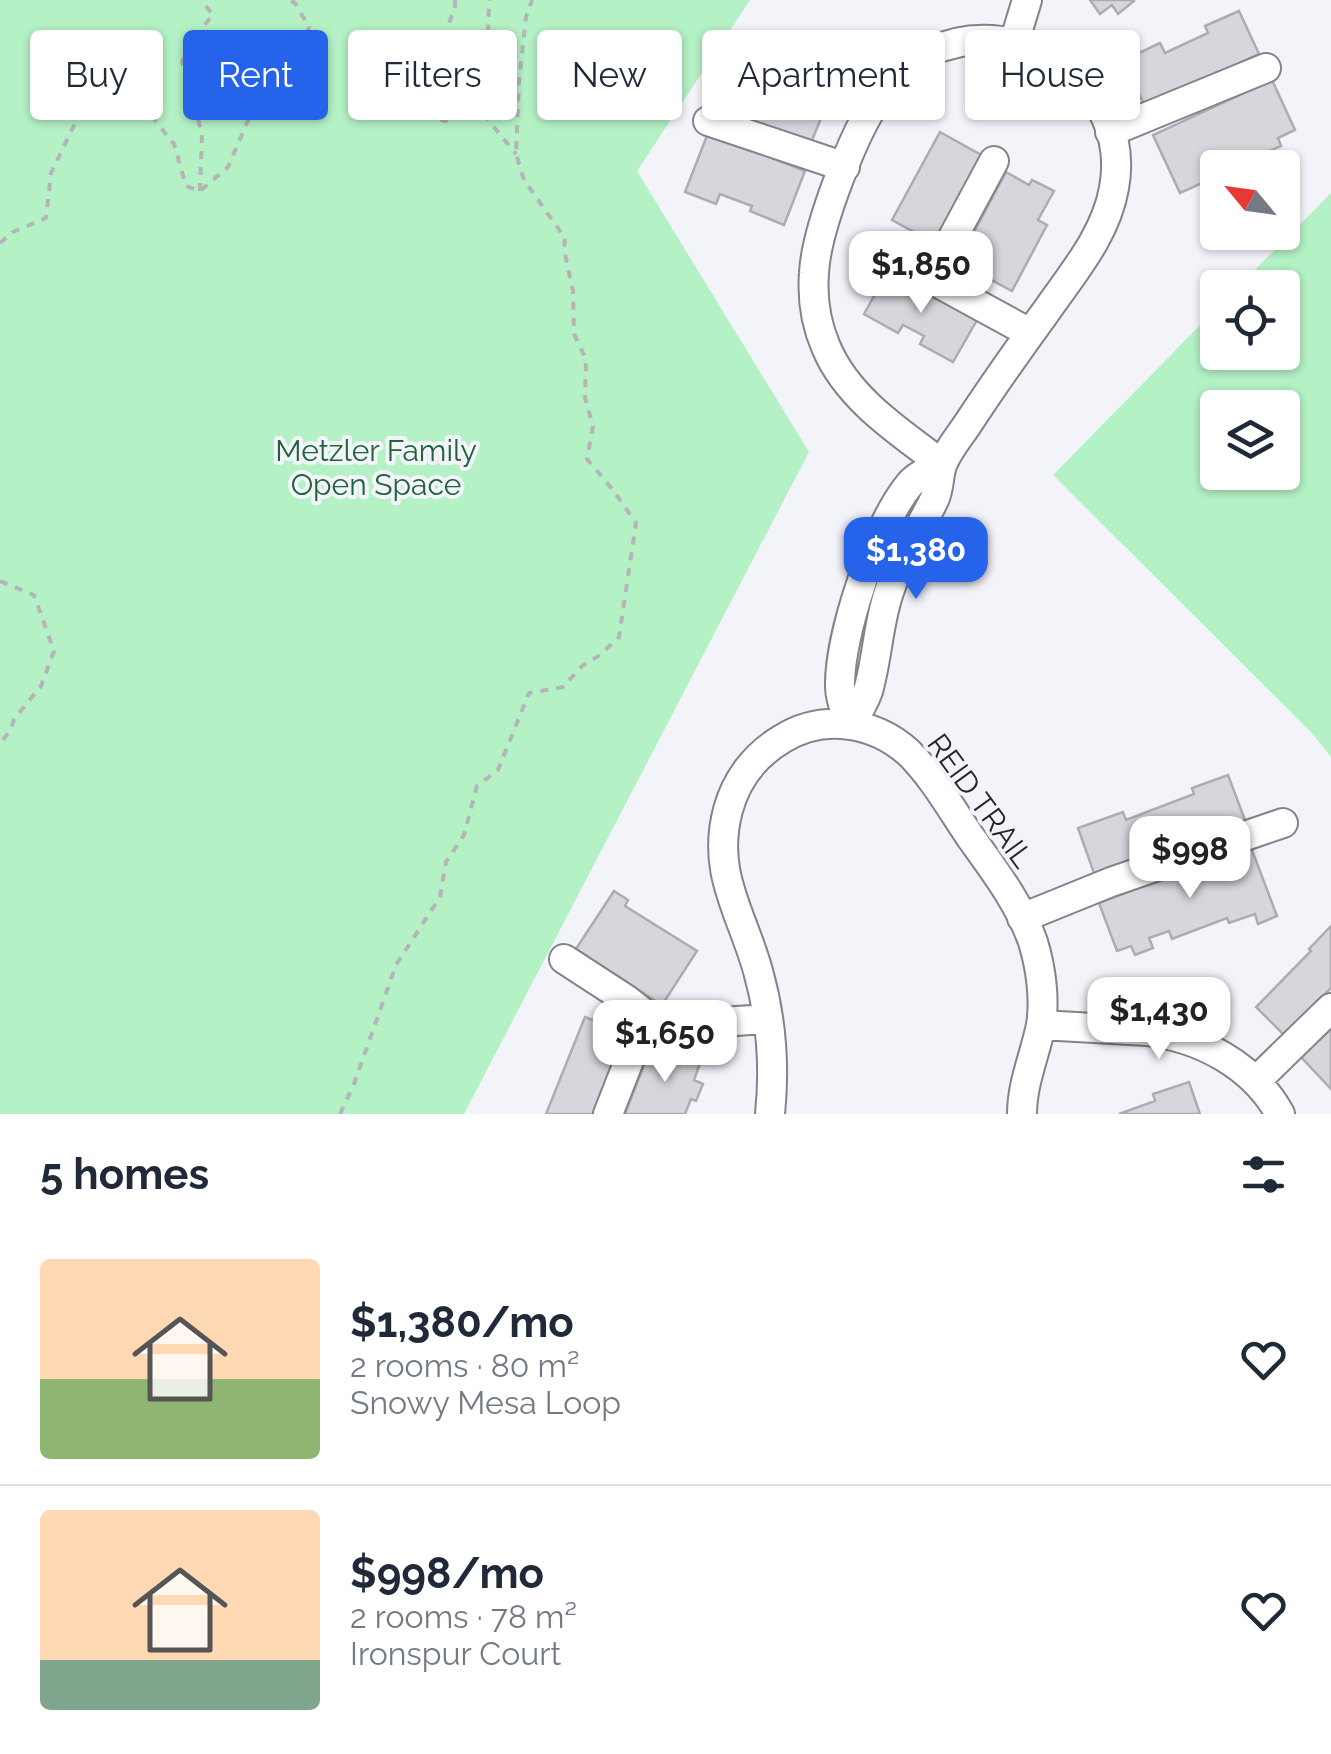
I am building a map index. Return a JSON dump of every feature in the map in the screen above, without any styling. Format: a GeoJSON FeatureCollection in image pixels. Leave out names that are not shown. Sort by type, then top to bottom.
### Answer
{"type":"FeatureCollection","features":[{"type":"Feature","properties":{"kind":"street"},"geometry":{"type":"LineString","coordinates":[[1018,30],[1028,0]]}},
{"type":"Feature","properties":{"kind":"street"},"geometry":{"type":"LineString","coordinates":[[942,464],[878,414],[849,386],[834,364],[815,311],[814,271],[825,220],[862,128],[880,96],[913,62],[965,41]]}},
{"type":"Feature","properties":{"kind":"street"},"geometry":{"type":"LineString","coordinates":[[1110,132],[1266,68]]}},
{"type":"Feature","properties":{"kind":"street"},"geometry":{"type":"LineString","coordinates":[[770,1114],[772,1052],[768,1019],[757,968],[726,880],[723,846],[729,807],[752,764],[776,742],[820,724],[850,724],[868,690],[888,593],[914,532],[934,500],[942,464],[1088,250],[1106,217],[1116,172],[1105,120]]}},
{"type":"Feature","properties":{"kind":"street"},"geometry":{"type":"LineString","coordinates":[[708,121],[845,167]]}},
{"type":"Feature","properties":{"kind":"street"},"geometry":{"type":"LineString","coordinates":[[931,278],[994,162]]}},
{"type":"Feature","properties":{"kind":"street"},"geometry":{"type":"LineString","coordinates":[[896,260],[1030,333]]}},
{"type":"Feature","properties":{"kind":"street","name":"REID TRAIL"},"geometry":{"type":"LineString","coordinates":[[850,724],[883,734],[914,758],[998,876],[1022,918],[1039,967],[1042,1009],[1022,1114]]}},
{"type":"Feature","properties":{"kind":"street"},"geometry":{"type":"LineString","coordinates":[[1022,918],[1078,894],[1283,823]]}},
{"type":"Feature","properties":{"kind":"street"},"geometry":{"type":"LineString","coordinates":[[564,959],[649,1018],[667,1025],[768,1019]]}},
{"type":"Feature","properties":{"kind":"street"},"geometry":{"type":"LineString","coordinates":[[1256,1081],[1331,1008]]}},
{"type":"Feature","properties":{"kind":"street"},"geometry":{"type":"LineString","coordinates":[[608,1114],[649,1018]]}},
{"type":"Feature","properties":{"kind":"street"},"geometry":{"type":"LineString","coordinates":[[1040,1025],[1162,1033],[1196,1044],[1238,1065],[1256,1081],[1280,1114]]}},
{"type":"Feature","properties":{"kind":"path"},"geometry":{"type":"LineString","coordinates":[[200,0],[214,16],[195,36],[182,61],[202,134],[200,191]]}},
{"type":"Feature","properties":{"kind":"path"},"geometry":{"type":"LineString","coordinates":[[200,191],[228,167],[256,102],[303,50],[309,27],[296,3],[290,0]]}},
{"type":"Feature","properties":{"kind":"path"},"geometry":{"type":"LineString","coordinates":[[448,30],[455,0]]}},
{"type":"Feature","properties":{"kind":"path"},"geometry":{"type":"LineString","coordinates":[[488,30],[489,0]]}},
{"type":"Feature","properties":{"kind":"path"},"geometry":{"type":"LineString","coordinates":[[340,1114],[396,966],[440,897],[446,862],[464,834],[477,786],[498,770],[529,694],[563,686],[619,637],[636,523],[587,459],[593,426],[584,398],[586,359],[574,334],[574,291],[564,238],[524,180],[516,154],[519,82],[526,17],[532,0]]}},
{"type":"Feature","properties":{"kind":"path"},"geometry":{"type":"LineString","coordinates":[[0,244],[13,232],[46,218],[51,172],[80,113],[114,88],[134,92],[174,144],[186,186],[200,191]]}},
{"type":"Feature","properties":{"kind":"path"},"geometry":{"type":"LineString","coordinates":[[487,120],[516,154]]}},
{"type":"Feature","properties":{"kind":"path"},"geometry":{"type":"LineString","coordinates":[[0,581],[34,595],[54,651],[41,686],[0,744]]}},
{"type":"Feature","properties":{"kind":"green space","name":"Metzler Family Open Space"},"geometry":{"type":"Polygon","coordinates":[[[0,0],[750,0],[730,30],[702,30],[702,73],[682,103],[682,30],[537,30],[537,120],[671,120],[637,171],[809,452],[464,1114],[0,1114],[0,0]]]}},
{"type":"Feature","properties":{"kind":"green space"},"geometry":{"type":"Polygon","coordinates":[[[1331,193],[1331,757],[1312,733],[1053,475],[1200,325],[1200,370],[1300,370],[1300,270],[1255,270],[1275,250],[1300,250],[1300,224],[1331,193]]]}},
{"type":"Feature","properties":{"kind":"building"},"geometry":{"type":"Polygon","coordinates":[[[1090,0],[1134,1],[1118,14],[1112,5],[1100,14],[1090,0]]]}},
{"type":"Feature","properties":{"kind":"building"},"geometry":{"type":"Polygon","coordinates":[[[1239,11],[1259,54],[1145,107],[1140,96],[1140,52],[1160,43],[1165,53],[1208,33],[1205,26],[1239,11]]]}},
{"type":"Feature","properties":{"kind":"building"},"geometry":{"type":"Polygon","coordinates":[[[1272,80],[1295,130],[1278,138],[1281,146],[1272,150],[1200,150],[1200,184],[1180,193],[1153,135],[1272,80]]]}},
{"type":"Feature","properties":{"kind":"building"},"geometry":{"type":"Polygon","coordinates":[[[753,120],[820,120],[811,143],[753,120]]]}},
{"type":"Feature","properties":{"kind":"building"},"geometry":{"type":"Polygon","coordinates":[[[940,132],[983,156],[934,243],[892,220],[940,132]]]}},
{"type":"Feature","properties":{"kind":"building"},"geometry":{"type":"Polygon","coordinates":[[[708,133],[805,171],[784,225],[750,211],[752,206],[720,194],[716,204],[685,192],[708,133]]]}},
{"type":"Feature","properties":{"kind":"building"},"geometry":{"type":"Polygon","coordinates":[[[1006,172],[1029,185],[1032,180],[1054,191],[1038,220],[1047,225],[1012,291],[958,262],[1006,172]]]}},
{"type":"Feature","properties":{"kind":"building"},"geometry":{"type":"Polygon","coordinates":[[[888,271],[977,320],[953,362],[920,344],[924,336],[903,325],[898,333],[864,314],[888,271]]]}},
{"type":"Feature","properties":{"kind":"building"},"geometry":{"type":"Polygon","coordinates":[[[1228,775],[1245,820],[1095,876],[1078,828],[1123,812],[1126,820],[1194,794],[1192,788],[1228,775]]]}},
{"type":"Feature","properties":{"kind":"building"},"geometry":{"type":"Polygon","coordinates":[[[1250,845],[1277,916],[1258,924],[1255,914],[1229,923],[1227,918],[1172,939],[1169,931],[1149,938],[1153,948],[1135,955],[1131,946],[1117,951],[1099,903],[1250,845]]]}},
{"type":"Feature","properties":{"kind":"building"},"geometry":{"type":"Polygon","coordinates":[[[614,891],[628,900],[625,906],[697,951],[662,1005],[576,949],[614,891]]]}},
{"type":"Feature","properties":{"kind":"building"},"geometry":{"type":"Polygon","coordinates":[[[1331,926],[1331,988],[1284,1035],[1256,1007],[1331,926]]]}},
{"type":"Feature","properties":{"kind":"building"},"geometry":{"type":"Polygon","coordinates":[[[585,1017],[626,1033],[593,1114],[546,1114],[585,1017]]]}},
{"type":"Feature","properties":{"kind":"building"},"geometry":{"type":"Polygon","coordinates":[[[1331,1029],[1331,1089],[1301,1057],[1331,1029]]]}},
{"type":"Feature","properties":{"kind":"building"},"geometry":{"type":"Polygon","coordinates":[[[652,1045],[700,1063],[694,1080],[703,1084],[685,1114],[625,1114],[652,1045]]]}},
{"type":"Feature","properties":{"kind":"building"},"geometry":{"type":"Polygon","coordinates":[[[1189,1082],[1200,1114],[1119,1114],[1155,1101],[1153,1094],[1189,1082]]]}}]}
